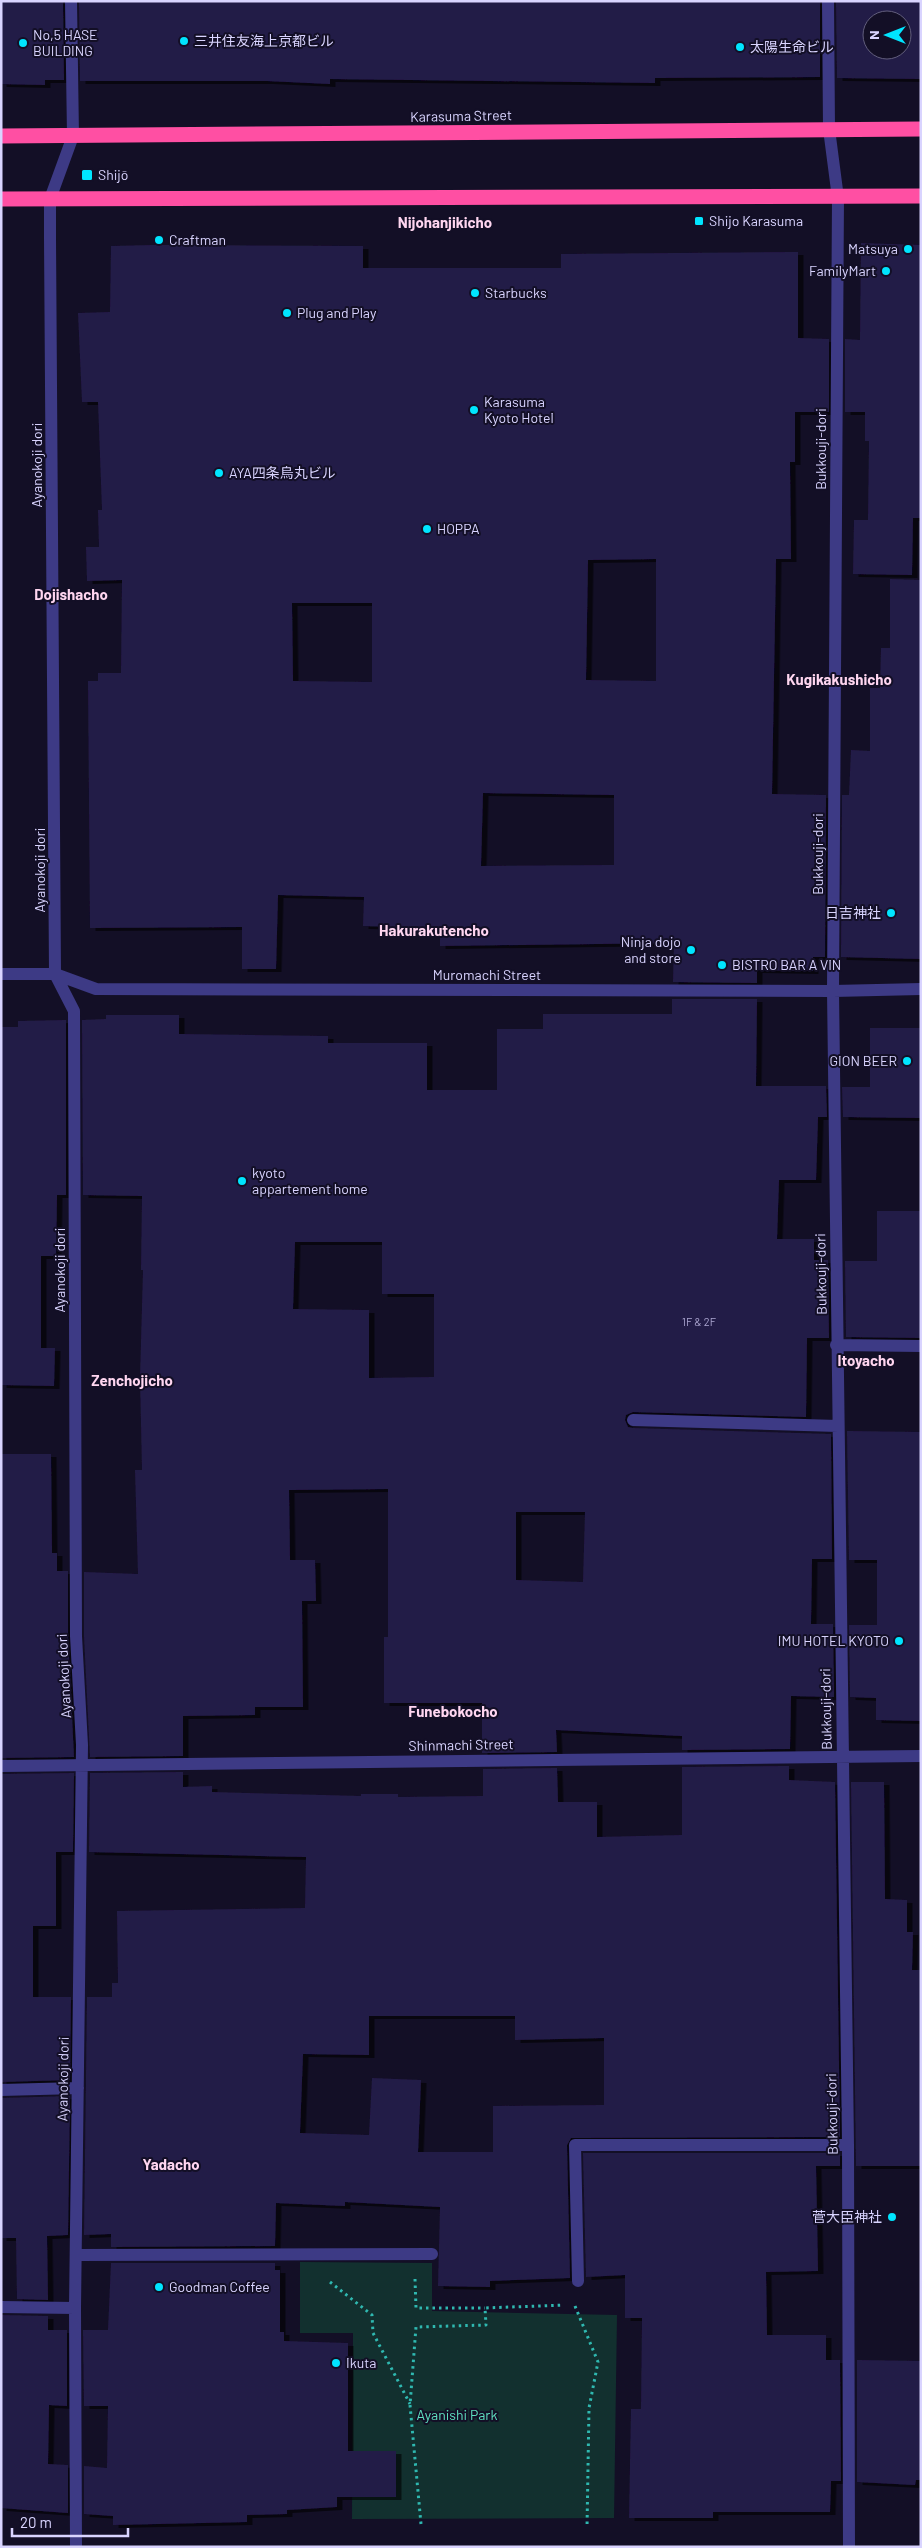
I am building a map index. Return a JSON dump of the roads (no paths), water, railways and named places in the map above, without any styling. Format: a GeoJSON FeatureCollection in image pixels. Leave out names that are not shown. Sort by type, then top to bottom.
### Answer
{"type":"FeatureCollection","features":[{"type":"Feature","properties":{"kind":"highway","name":"Karasuma Street"},"geometry":{"type":"LineString","coordinates":[[1,136],[921,129]]}},
{"type":"Feature","properties":{"kind":"highway"},"geometry":{"type":"LineString","coordinates":[[1,199],[838,198],[921,196]]}},
{"type":"Feature","properties":{"kind":"street","name":"Ayanokoji dori"},"geometry":{"type":"LineString","coordinates":[[72,1],[72,136],[50,199],[55,974],[74,1011],[76,1636],[82,1765],[75,2308],[76,2547]]}},
{"type":"Feature","properties":{"kind":"street","name":"Bukkouji-dori"},"geometry":{"type":"LineString","coordinates":[[828,1],[829,129],[838,198],[833,992],[836,1345],[848,2145],[849,2547]]}},
{"type":"Feature","properties":{"kind":"street"},"geometry":{"type":"LineString","coordinates":[[1,974],[55,974]]}},
{"type":"Feature","properties":{"kind":"street","name":"Muromachi Street"},"geometry":{"type":"LineString","coordinates":[[55,974],[96,989],[833,992],[921,989]]}},
{"type":"Feature","properties":{"kind":"street"},"geometry":{"type":"LineString","coordinates":[[836,1345],[921,1346]]}},
{"type":"Feature","properties":{"kind":"street"},"geometry":{"type":"LineString","coordinates":[[632,1420],[838,1426]]}},
{"type":"Feature","properties":{"kind":"street","name":"Shinmachi Street"},"geometry":{"type":"LineString","coordinates":[[1,1766],[842,1755],[921,1756]]}},
{"type":"Feature","properties":{"kind":"street"},"geometry":{"type":"LineString","coordinates":[[1,2090],[78,2088]]}},
{"type":"Feature","properties":{"kind":"street"},"geometry":{"type":"LineString","coordinates":[[578,2280],[575,2145],[848,2145]]}},
{"type":"Feature","properties":{"kind":"street"},"geometry":{"type":"LineString","coordinates":[[76,2256],[432,2254]]}},
{"type":"Feature","properties":{"kind":"street"},"geometry":{"type":"LineString","coordinates":[[1,2307],[75,2308]]}},
{"type":"Feature","properties":{"kind":"place","name":"三井住友海上京都ビル"},"geometry":{"type":"Point","coordinates":[184,41]}},
{"type":"Feature","properties":{"kind":"place","name":"No,5 HASE BUILDING"},"geometry":{"type":"Point","coordinates":[23,43]}},
{"type":"Feature","properties":{"kind":"place","name":"太陽生命ビル"},"geometry":{"type":"Point","coordinates":[740,47]}},
{"type":"Feature","properties":{"kind":"place","name":"Shijō"},"geometry":{"type":"Point","coordinates":[87,175]}},
{"type":"Feature","properties":{"kind":"place","name":"Shijo Karasuma"},"geometry":{"type":"Point","coordinates":[699,221]}},
{"type":"Feature","properties":{"kind":"place","name":"Craftman"},"geometry":{"type":"Point","coordinates":[159,240]}},
{"type":"Feature","properties":{"kind":"place","name":"Matsuya"},"geometry":{"type":"Point","coordinates":[908,249]}},
{"type":"Feature","properties":{"kind":"place","name":"FamilyMart"},"geometry":{"type":"Point","coordinates":[886,271]}},
{"type":"Feature","properties":{"kind":"place","name":"Starbucks"},"geometry":{"type":"Point","coordinates":[475,293]}},
{"type":"Feature","properties":{"kind":"place","name":"Plug and Play"},"geometry":{"type":"Point","coordinates":[287,313]}},
{"type":"Feature","properties":{"kind":"place","name":"Karasuma Kyoto Hotel"},"geometry":{"type":"Point","coordinates":[474,410]}},
{"type":"Feature","properties":{"kind":"place","name":"AYA四条烏丸ビル"},"geometry":{"type":"Point","coordinates":[219,473]}},
{"type":"Feature","properties":{"kind":"place","name":"HOPPA"},"geometry":{"type":"Point","coordinates":[427,529]}},
{"type":"Feature","properties":{"kind":"place","name":"日吉神社"},"geometry":{"type":"Point","coordinates":[891,913]}},
{"type":"Feature","properties":{"kind":"place","name":"Ninja dojo and store"},"geometry":{"type":"Point","coordinates":[691,950]}},
{"type":"Feature","properties":{"kind":"place","name":"BISTRO BAR A VIN"},"geometry":{"type":"Point","coordinates":[722,965]}},
{"type":"Feature","properties":{"kind":"place","name":"GION BEER"},"geometry":{"type":"Point","coordinates":[907,1061]}},
{"type":"Feature","properties":{"kind":"place","name":"kyoto appartement home"},"geometry":{"type":"Point","coordinates":[242,1181]}},
{"type":"Feature","properties":{"kind":"place","name":"IMU HOTEL KYOTO"},"geometry":{"type":"Point","coordinates":[899,1641]}},
{"type":"Feature","properties":{"kind":"place","name":"菅大臣神社"},"geometry":{"type":"Point","coordinates":[892,2217]}},
{"type":"Feature","properties":{"kind":"place","name":"Goodman Coffee"},"geometry":{"type":"Point","coordinates":[159,2287]}},
{"type":"Feature","properties":{"kind":"place","name":"Ikuta"},"geometry":{"type":"Point","coordinates":[336,2363]}},
{"type":"Feature","properties":{"kind":"district","name":"Nijohanjikicho"},"geometry":{"type":"Point","coordinates":[445,223]}},
{"type":"Feature","properties":{"kind":"district","name":"Dojishacho"},"geometry":{"type":"Point","coordinates":[71,595]}},
{"type":"Feature","properties":{"kind":"district","name":"Kugikakushicho"},"geometry":{"type":"Point","coordinates":[839,680]}},
{"type":"Feature","properties":{"kind":"district","name":"Hakurakutencho"},"geometry":{"type":"Point","coordinates":[434,931]}},
{"type":"Feature","properties":{"kind":"district","name":"Itoyacho"},"geometry":{"type":"Point","coordinates":[866,1361]}},
{"type":"Feature","properties":{"kind":"district","name":"Zenchojicho"},"geometry":{"type":"Point","coordinates":[132,1381]}},
{"type":"Feature","properties":{"kind":"district","name":"Funebokocho"},"geometry":{"type":"Point","coordinates":[453,1712]}},
{"type":"Feature","properties":{"kind":"district","name":"Yadacho"},"geometry":{"type":"Point","coordinates":[171,2165]}},
{"type":"Feature","properties":{"kind":"park label","name":"Ayanishi Park"},"geometry":{"type":"Point","coordinates":[457,2415]}}]}
